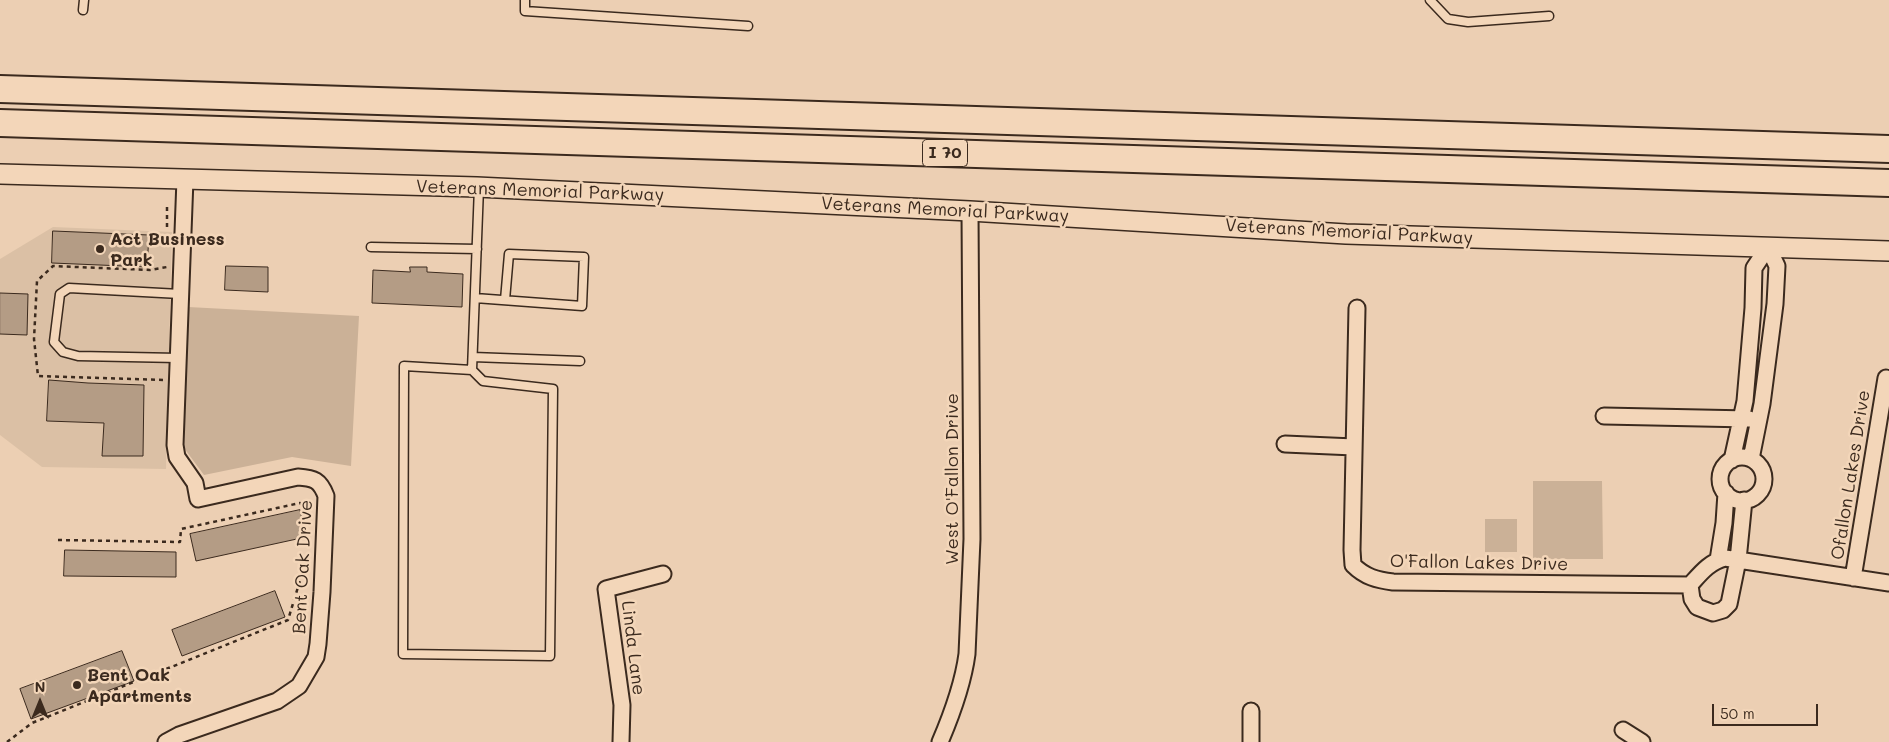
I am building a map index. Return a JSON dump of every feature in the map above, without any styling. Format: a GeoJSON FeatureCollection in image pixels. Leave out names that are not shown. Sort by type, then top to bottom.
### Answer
{"type":"FeatureCollection","features":[{"type":"Feature","properties":{"kind":"highway","name":"I 70"},"geometry":{"type":"LineString","coordinates":[[0,89],[1889,149]]}},
{"type":"Feature","properties":{"kind":"highway","name":"I 70"},"geometry":{"type":"LineString","coordinates":[[0,123],[1889,183]]}},
{"type":"Feature","properties":{"kind":"street","name":"Veterans Memorial Parkway"},"geometry":{"type":"LineString","coordinates":[[0,174],[479,187],[970,211],[1346,234],[1889,250]]}},
{"type":"Feature","properties":{"kind":"street","name":"Bent Oak Drive"},"geometry":{"type":"LineString","coordinates":[[166,742],[179,735],[277,700],[299,686],[316,657],[318,644],[326,496],[322,486],[312,478],[298,477],[198,498],[195,483],[177,457],[175,445],[185,179]]}},
{"type":"Feature","properties":{"kind":"street","name":"West O'Fallon Drive"},"geometry":{"type":"LineString","coordinates":[[940,742],[948,724],[965,671],[967,654],[972,539],[970,211]]}},
{"type":"Feature","properties":{"kind":"street"},"geometry":{"type":"LineString","coordinates":[[1732,460],[1746,401],[1754,268],[1768,247]]}},
{"type":"Feature","properties":{"kind":"street"},"geometry":{"type":"LineString","coordinates":[[1751,459],[1775,304],[1777,266],[1768,247]]}},
{"type":"Feature","properties":{"kind":"street","name":"O'Fallon Lakes Drive"},"geometry":{"type":"LineString","coordinates":[[1358,308],[1352,550],[1353,565],[1361,573],[1377,580],[1393,582],[1690,586]]}},
{"type":"Feature","properties":{"kind":"street","name":"Ofallon Lakes Drive"},"geometry":{"type":"LineString","coordinates":[[1853,578],[1886,378]]}},
{"type":"Feature","properties":{"kind":"street"},"geometry":{"type":"LineString","coordinates":[[1604,416],[1742,418],[1758,420]]}},
{"type":"Feature","properties":{"kind":"street"},"geometry":{"type":"LineString","coordinates":[[1285,444],[1354,446]]}},
{"type":"Feature","properties":{"kind":"street"},"geometry":{"type":"LineString","coordinates":[[1738,457],[1751,459],[1761,468],[1764,481],[1762,488],[1757,494],[1744,500],[1731,497],[1722,488],[1721,475],[1727,462],[1738,457]]}},
{"type":"Feature","properties":{"kind":"street"},"geometry":{"type":"LineString","coordinates":[[1718,560],[1724,523],[1726,493]]}},
{"type":"Feature","properties":{"kind":"street"},"geometry":{"type":"LineString","coordinates":[[1744,500],[1738,560],[1729,604],[1723,610],[1713,613],[1697,607],[1692,599],[1690,586],[1702,570],[1725,558],[1738,560],[1853,578],[1889,583]]}},
{"type":"Feature","properties":{"kind":"street","name":"Linda Lane"},"geometry":{"type":"LineString","coordinates":[[621,742],[622,705],[606,588],[663,574]]}},
{"type":"Feature","properties":{"kind":"street"},"geometry":{"type":"LineString","coordinates":[[1251,711],[1251,742]]}},
{"type":"Feature","properties":{"kind":"street"},"geometry":{"type":"LineString","coordinates":[[1623,730],[1642,742]]}},
{"type":"Feature","properties":{"kind":"lane"},"geometry":{"type":"LineString","coordinates":[[84,0],[84,10]]}},
{"type":"Feature","properties":{"kind":"lane"},"geometry":{"type":"LineString","coordinates":[[525,0],[525,12],[748,26]]}},
{"type":"Feature","properties":{"kind":"lane"},"geometry":{"type":"LineString","coordinates":[[1430,0],[1448,19],[1468,22],[1549,16]]}},
{"type":"Feature","properties":{"kind":"lane"},"geometry":{"type":"LineString","coordinates":[[472,370],[404,366],[403,654],[550,656],[553,389],[483,381],[472,370],[479,187]]}},
{"type":"Feature","properties":{"kind":"lane"},"geometry":{"type":"LineString","coordinates":[[371,247],[477,249]]}},
{"type":"Feature","properties":{"kind":"lane"},"geometry":{"type":"LineString","coordinates":[[475,298],[582,306],[584,257],[509,254],[505,300]]}},
{"type":"Feature","properties":{"kind":"lane"},"geometry":{"type":"LineString","coordinates":[[178,358],[78,356],[62,352],[54,342],[60,294],[69,288],[180,294]]}},
{"type":"Feature","properties":{"kind":"lane"},"geometry":{"type":"LineString","coordinates":[[472,357],[580,362]]}},
{"type":"Feature","properties":{"kind":"path"},"geometry":{"type":"LineString","coordinates":[[167,206],[167,232]]}},
{"type":"Feature","properties":{"kind":"path"},"geometry":{"type":"LineString","coordinates":[[167,259],[167,268],[150,270],[54,266],[37,281],[34,339],[38,376],[169,380]]}},
{"type":"Feature","properties":{"kind":"path"},"geometry":{"type":"LineString","coordinates":[[58,540],[180,542],[181,529],[291,505],[300,504],[314,516]]}},
{"type":"Feature","properties":{"kind":"path"},"geometry":{"type":"LineString","coordinates":[[7,742],[32,723],[288,620],[310,548]]}},
{"type":"Feature","properties":{"kind":"shaded area"},"geometry":{"type":"Polygon","coordinates":[[[53,227],[172,232],[166,469],[42,467],[0,435],[0,259],[53,227]]]}},
{"type":"Feature","properties":{"kind":"shaded area"},"geometry":{"type":"Polygon","coordinates":[[[188,307],[359,316],[351,466],[292,457],[204,475],[184,448],[188,307]]]}},
{"type":"Feature","properties":{"kind":"shaded area"},"geometry":{"type":"Polygon","coordinates":[[[1533,481],[1602,481],[1603,559],[1533,559],[1533,481]]]}},
{"type":"Feature","properties":{"kind":"shaded area"},"geometry":{"type":"Polygon","coordinates":[[[1485,519],[1517,519],[1517,552],[1485,552],[1485,519]]]}},
{"type":"Feature","properties":{"kind":"building","name":"Act Business Park"},"geometry":{"type":"Polygon","coordinates":[[[53,231],[149,235],[147,267],[52,263],[53,231]]]}},
{"type":"Feature","properties":{"kind":"building"},"geometry":{"type":"Polygon","coordinates":[[[226,266],[268,267],[268,292],[225,290],[226,266]]]}},
{"type":"Feature","properties":{"kind":"building"},"geometry":{"type":"Polygon","coordinates":[[[410,267],[427,267],[427,272],[463,274],[462,307],[372,303],[373,270],[410,272],[410,267]]]}},
{"type":"Feature","properties":{"kind":"building"},"geometry":{"type":"Polygon","coordinates":[[[0,293],[28,294],[27,335],[0,334],[0,293]]]}},
{"type":"Feature","properties":{"kind":"building"},"geometry":{"type":"Polygon","coordinates":[[[49,380],[144,385],[143,456],[102,456],[104,423],[47,421],[49,380]]]}},
{"type":"Feature","properties":{"kind":"building"},"geometry":{"type":"Polygon","coordinates":[[[300,510],[306,537],[196,561],[190,534],[300,510]]]}},
{"type":"Feature","properties":{"kind":"building"},"geometry":{"type":"Polygon","coordinates":[[[65,550],[176,552],[176,577],[64,576],[65,550]]]}},
{"type":"Feature","properties":{"kind":"building","name":"Bent Oak Apartments"},"geometry":{"type":"Polygon","coordinates":[[[275,591],[285,617],[182,656],[172,630],[275,591]]]}},
{"type":"Feature","properties":{"kind":"building","name":"Bent Oak Apartments"},"geometry":{"type":"Polygon","coordinates":[[[122,651],[134,681],[31,719],[20,689],[122,651]]]}},
{"type":"Feature","properties":{"kind":"place","name":"Act Business Park"},"geometry":{"type":"Point","coordinates":[100,249]}},
{"type":"Feature","properties":{"kind":"place","name":"Bent Oak Apartments"},"geometry":{"type":"Point","coordinates":[77,685]}}]}
